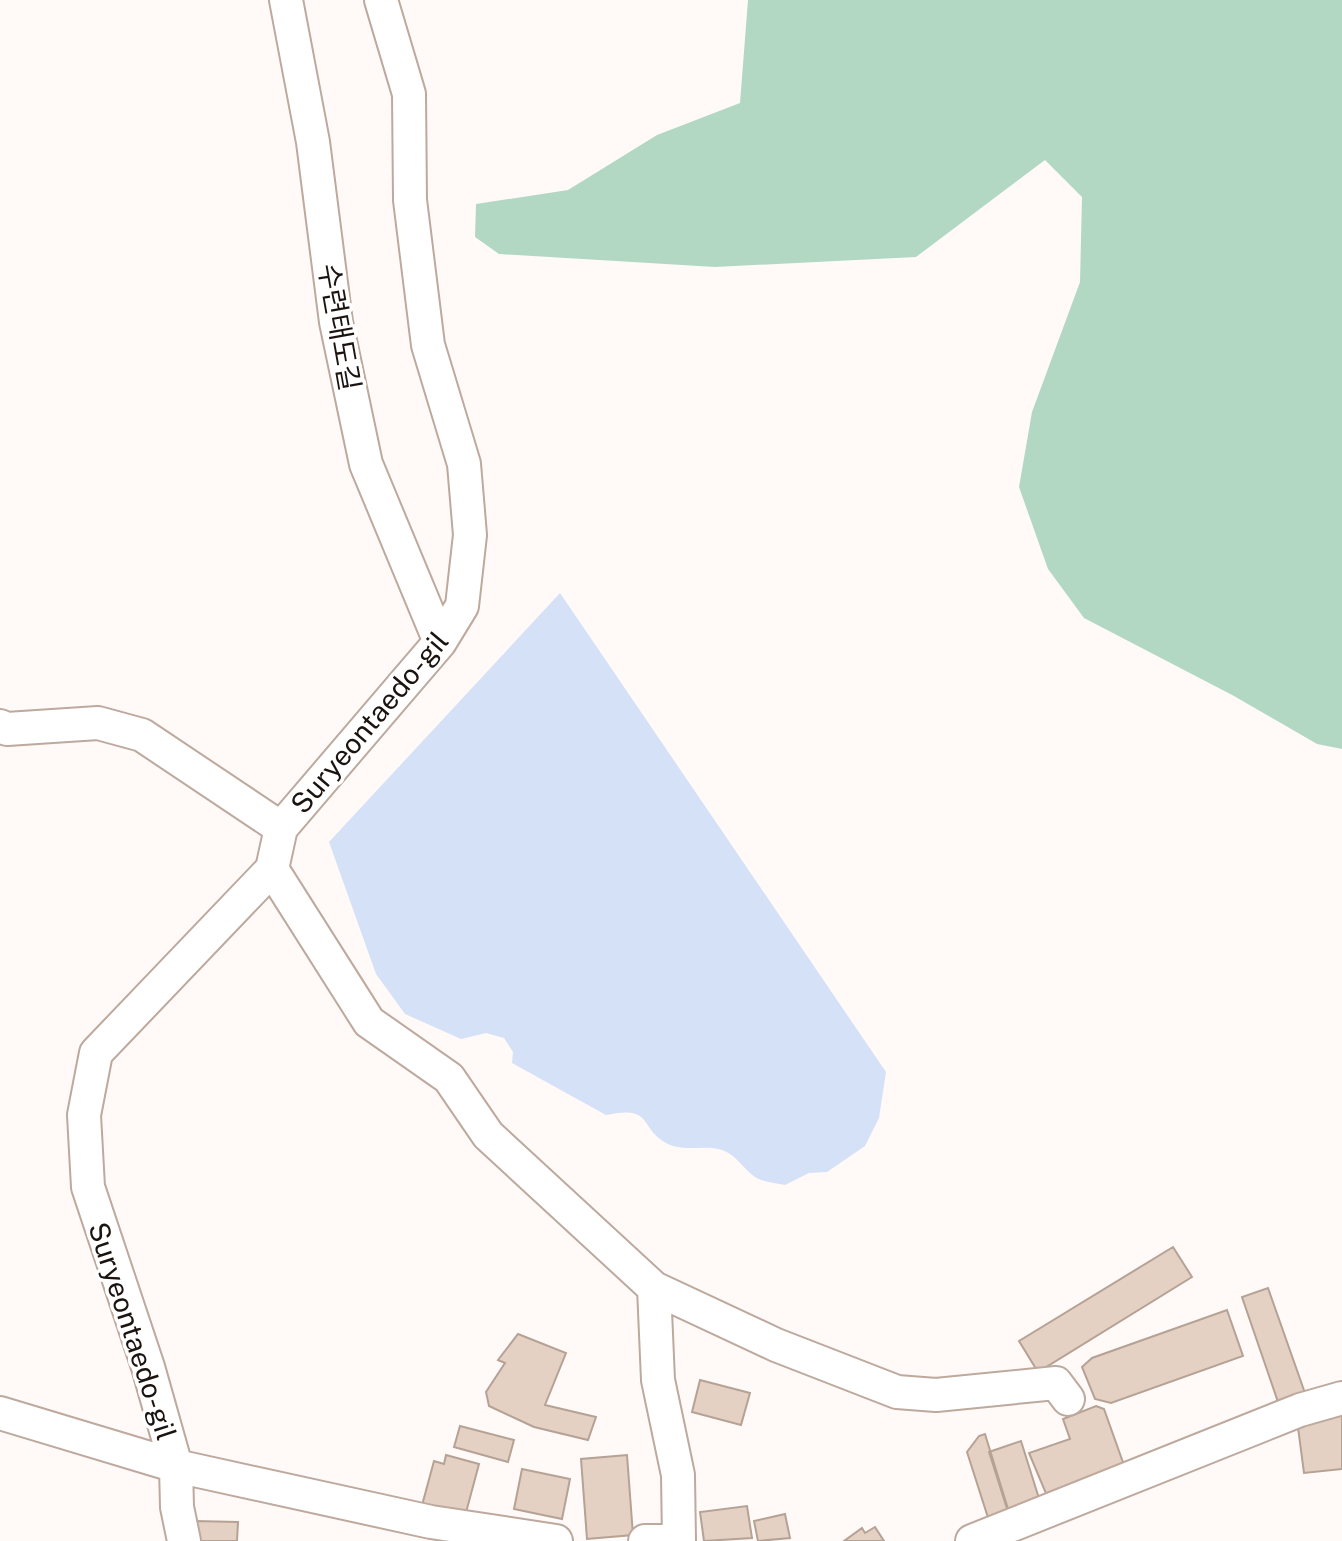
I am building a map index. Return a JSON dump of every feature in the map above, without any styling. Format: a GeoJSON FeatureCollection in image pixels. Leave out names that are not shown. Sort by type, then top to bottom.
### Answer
{"type":"FeatureCollection","features":[{"type":"Feature","properties":{"kind":"street","name":"수련태도길"},"geometry":{"type":"LineString","coordinates":[[286,0],[313,142],[336,322],[366,464],[440,642]]}},
{"type":"Feature","properties":{"kind":"street","name":"Suryeontaedo-gil"},"geometry":{"type":"LineString","coordinates":[[184,1541],[177,1507],[176,1466],[148,1367],[88,1187],[84,1115],[96,1053],[272,869],[281,828],[440,642],[462,606],[470,535],[464,464],[428,345],[410,200],[409,94],[381,0]]}},
{"type":"Feature","properties":{"kind":"street"},"geometry":{"type":"LineString","coordinates":[[0,726],[7,729],[98,723],[142,735],[281,828]]}},
{"type":"Feature","properties":{"kind":"street"},"geometry":{"type":"LineString","coordinates":[[272,869],[369,1022],[449,1078],[488,1135],[654,1288],[776,1345],[883,1388],[936,1395],[1056,1383],[1068,1399]]}},
{"type":"Feature","properties":{"kind":"street"},"geometry":{"type":"LineString","coordinates":[[645,1541],[679,1541],[678,1475],[658,1380],[654,1288]]}},
{"type":"Feature","properties":{"kind":"street"},"geometry":{"type":"LineString","coordinates":[[972,1541],[1300,1410],[1342,1398]]}},
{"type":"Feature","properties":{"kind":"street"},"geometry":{"type":"LineString","coordinates":[[0,1413],[176,1466],[431,1522],[556,1541]]}},
{"type":"Feature","properties":{"kind":"green space"},"geometry":{"type":"Polygon","coordinates":[[[748,0],[1342,0],[1342,749],[1317,744],[1234,696],[1084,618],[1048,569],[1019,487],[1032,412],[1080,282],[1082,197],[1045,160],[916,257],[715,267],[499,254],[475,237],[476,204],[568,190],[657,135],[740,103],[748,0]]]}},
{"type":"Feature","properties":{"kind":"water"},"geometry":{"type":"Polygon","coordinates":[[[560,593],[886,1072],[879,1118],[865,1146],[827,1172],[809,1173],[785,1185],[755,1177],[732,1155],[722,1150],[666,1143],[639,1115],[606,1115],[512,1063],[513,1052],[504,1038],[486,1033],[461,1039],[405,1014],[376,974],[329,842],[560,593]]]}},
{"type":"Feature","properties":{"kind":"building"},"geometry":{"type":"Polygon","coordinates":[[[1173,1247],[1192,1277],[1038,1372],[1019,1341],[1173,1247]]]}},
{"type":"Feature","properties":{"kind":"building"},"geometry":{"type":"Polygon","coordinates":[[[1268,1288],[1305,1393],[1278,1402],[1242,1297],[1268,1288]]]}},
{"type":"Feature","properties":{"kind":"building"},"geometry":{"type":"Polygon","coordinates":[[[1227,1310],[1243,1356],[1111,1403],[1095,1399],[1082,1367],[1092,1358],[1227,1310]]]}},
{"type":"Feature","properties":{"kind":"building"},"geometry":{"type":"Polygon","coordinates":[[[518,1334],[566,1353],[545,1405],[596,1417],[588,1440],[534,1427],[489,1406],[486,1392],[505,1363],[498,1360],[518,1334]]]}},
{"type":"Feature","properties":{"kind":"building"},"geometry":{"type":"Polygon","coordinates":[[[700,1380],[750,1393],[741,1425],[692,1412],[700,1380]]]}},
{"type":"Feature","properties":{"kind":"building"},"geometry":{"type":"Polygon","coordinates":[[[1096,1406],[1104,1409],[1125,1468],[1050,1503],[1029,1453],[1070,1439],[1063,1419],[1096,1406]]]}},
{"type":"Feature","properties":{"kind":"building"},"geometry":{"type":"Polygon","coordinates":[[[1342,1415],[1342,1469],[1304,1473],[1297,1420],[1342,1415]]]}},
{"type":"Feature","properties":{"kind":"building"},"geometry":{"type":"Polygon","coordinates":[[[460,1426],[514,1440],[508,1462],[454,1447],[460,1426]]]}},
{"type":"Feature","properties":{"kind":"building"},"geometry":{"type":"Polygon","coordinates":[[[985,1434],[1011,1519],[991,1527],[967,1452],[979,1436],[985,1434]]]}},
{"type":"Feature","properties":{"kind":"building"},"geometry":{"type":"Polygon","coordinates":[[[1021,1441],[1042,1508],[1010,1518],[989,1452],[1021,1441]]]}},
{"type":"Feature","properties":{"kind":"building"},"geometry":{"type":"Polygon","coordinates":[[[446,1455],[479,1464],[464,1520],[421,1509],[434,1461],[444,1464],[446,1455]]]}},
{"type":"Feature","properties":{"kind":"building"},"geometry":{"type":"Polygon","coordinates":[[[627,1455],[633,1535],[587,1539],[581,1459],[627,1455]]]}},
{"type":"Feature","properties":{"kind":"building"},"geometry":{"type":"Polygon","coordinates":[[[522,1469],[570,1479],[562,1519],[514,1509],[522,1469]]]}},
{"type":"Feature","properties":{"kind":"building"},"geometry":{"type":"Polygon","coordinates":[[[747,1506],[752,1538],[704,1541],[700,1512],[747,1506]]]}},
{"type":"Feature","properties":{"kind":"building"},"geometry":{"type":"Polygon","coordinates":[[[785,1514],[790,1538],[758,1541],[754,1521],[785,1514]]]}},
{"type":"Feature","properties":{"kind":"building"},"geometry":{"type":"Polygon","coordinates":[[[195,1521],[238,1522],[237,1541],[195,1541],[195,1521]]]}},
{"type":"Feature","properties":{"kind":"building"},"geometry":{"type":"Polygon","coordinates":[[[875,1527],[884,1541],[844,1541],[862,1528],[865,1533],[875,1527]]]}}]}
